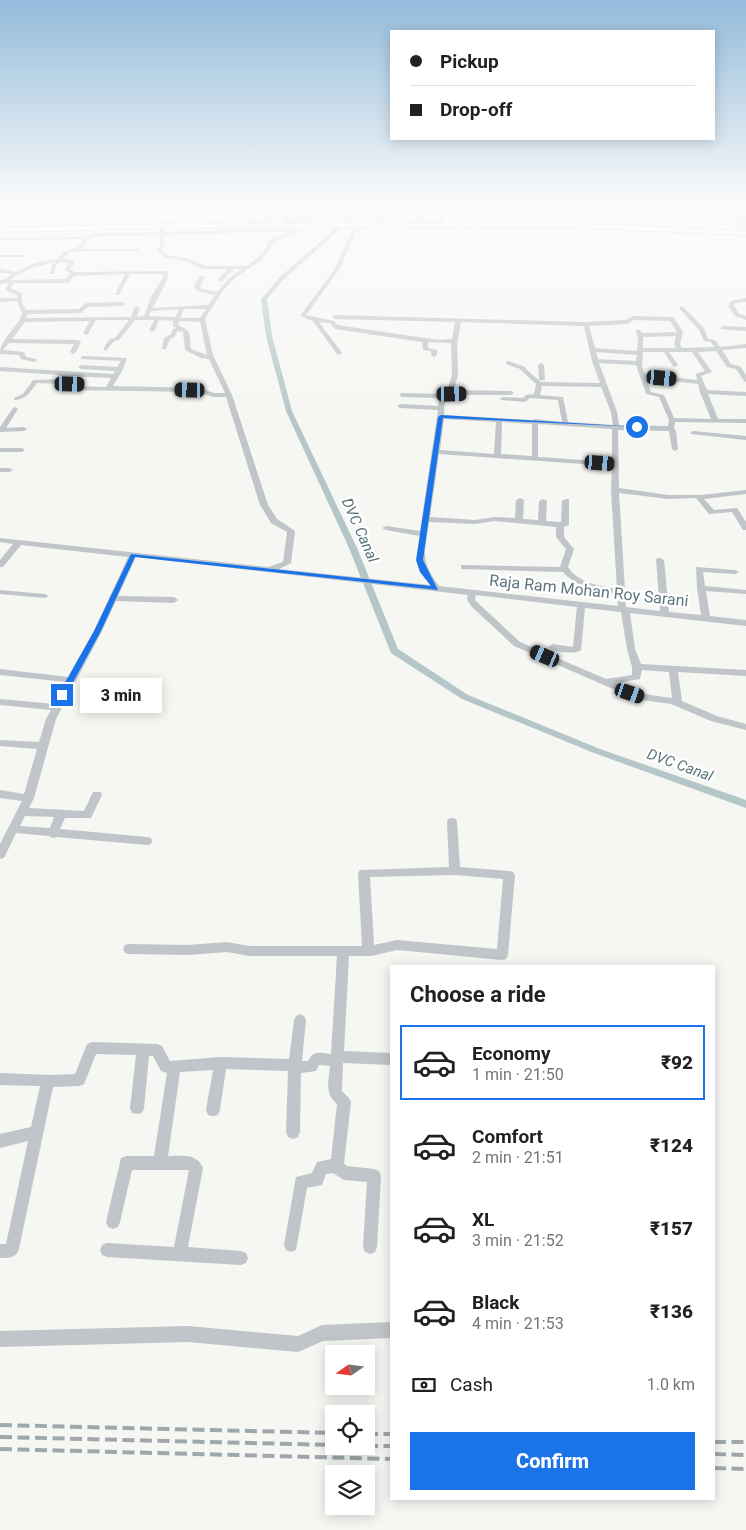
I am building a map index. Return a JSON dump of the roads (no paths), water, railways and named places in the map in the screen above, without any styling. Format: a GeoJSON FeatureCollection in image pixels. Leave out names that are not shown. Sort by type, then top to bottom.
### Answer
{"type":"FeatureCollection","features":[{"type":"Feature","properties":{"kind":"street"},"geometry":{"type":"LineString","coordinates":[[3,282],[68,281],[71,276]]}},
{"type":"Feature","properties":{"kind":"street"},"geometry":{"type":"LineString","coordinates":[[117,294],[127,276]]}},
{"type":"Feature","properties":{"kind":"street"},"geometry":{"type":"LineString","coordinates":[[146,318],[165,276]]}},
{"type":"Feature","properties":{"kind":"street"},"geometry":{"type":"LineString","coordinates":[[220,280],[224,276]]}},
{"type":"Feature","properties":{"kind":"street"},"geometry":{"type":"LineString","coordinates":[[235,276],[217,294],[202,320],[210,357],[229,395],[264,505],[274,522],[291,531],[288,563],[265,570]]}},
{"type":"Feature","properties":{"kind":"street"},"geometry":{"type":"LineString","coordinates":[[331,276],[303,314],[316,320],[332,322],[335,327],[355,328],[425,342],[454,341]]}},
{"type":"Feature","properties":{"kind":"street"},"geometry":{"type":"LineString","coordinates":[[202,277],[197,286],[199,290],[217,294]]}},
{"type":"Feature","properties":{"kind":"street"},"geometry":{"type":"LineString","coordinates":[[13,281],[7,289],[18,293],[25,312],[23,320],[0,352],[22,353],[23,358],[34,360]]}},
{"type":"Feature","properties":{"kind":"street"},"geometry":{"type":"LineString","coordinates":[[0,300],[19,299]]}},
{"type":"Feature","properties":{"kind":"street"},"geometry":{"type":"LineString","coordinates":[[746,300],[731,304],[734,313],[744,318],[741,323],[746,329]]}},
{"type":"Feature","properties":{"kind":"street"},"geometry":{"type":"LineString","coordinates":[[83,310],[86,305],[122,304]]}},
{"type":"Feature","properties":{"kind":"street"},"geometry":{"type":"LineString","coordinates":[[106,350],[112,340],[116,340],[133,319],[137,308]]}},
{"type":"Feature","properties":{"kind":"street"},"geometry":{"type":"LineString","coordinates":[[182,308],[175,320],[176,326],[184,329]]}},
{"type":"Feature","properties":{"kind":"street"},"geometry":{"type":"LineString","coordinates":[[149,310],[208,308]]}},
{"type":"Feature","properties":{"kind":"street"},"geometry":{"type":"LineString","coordinates":[[682,308],[702,329],[706,340],[713,341],[729,366],[746,367]]}},
{"type":"Feature","properties":{"kind":"street"},"geometry":{"type":"LineString","coordinates":[[25,312],[111,311]]}},
{"type":"Feature","properties":{"kind":"street"},"geometry":{"type":"LineString","coordinates":[[335,317],[586,324],[627,322],[633,318],[691,319]]}},
{"type":"Feature","properties":{"kind":"street"},"geometry":{"type":"LineString","coordinates":[[23,320],[146,318],[202,320]]}},
{"type":"Feature","properties":{"kind":"street"},"geometry":{"type":"LineString","coordinates":[[86,333],[94,319]]}},
{"type":"Feature","properties":{"kind":"street"},"geometry":{"type":"LineString","coordinates":[[152,330],[157,319]]}},
{"type":"Feature","properties":{"kind":"street"},"geometry":{"type":"LineString","coordinates":[[673,319],[680,334],[677,344],[680,351]]}},
{"type":"Feature","properties":{"kind":"street"},"geometry":{"type":"LineString","coordinates":[[316,320],[339,353]]}},
{"type":"Feature","properties":{"kind":"street"},"geometry":{"type":"LineString","coordinates":[[449,392],[455,374],[454,341],[458,320]]}},
{"type":"Feature","properties":{"kind":"street"},"geometry":{"type":"LineString","coordinates":[[586,324],[602,384],[614,412],[617,426],[615,429],[615,490],[621,592],[631,650],[637,667],[637,676],[606,682]]}},
{"type":"Feature","properties":{"kind":"street"},"geometry":{"type":"LineString","coordinates":[[722,328],[746,329]]}},
{"type":"Feature","properties":{"kind":"street"},"geometry":{"type":"LineString","coordinates":[[184,329],[188,350],[203,357],[210,357]]}},
{"type":"Feature","properties":{"kind":"street"},"geometry":{"type":"LineString","coordinates":[[164,348],[167,338],[173,335],[175,330],[184,329]]}},
{"type":"Feature","properties":{"kind":"street"},"geometry":{"type":"LineString","coordinates":[[675,449],[673,431],[670,428],[672,420],[662,396],[648,393],[644,376],[638,363],[640,351],[639,333],[680,334]]}},
{"type":"Feature","properties":{"kind":"street"},"geometry":{"type":"LineString","coordinates":[[7,341],[78,342],[73,352]]}},
{"type":"Feature","properties":{"kind":"street"},"geometry":{"type":"LineString","coordinates":[[425,342],[425,349],[434,350],[434,355]]}},
{"type":"Feature","properties":{"kind":"street"},"geometry":{"type":"LineString","coordinates":[[592,350],[680,351],[746,346]]}},
{"type":"Feature","properties":{"kind":"street"},"geometry":{"type":"LineString","coordinates":[[694,350],[709,372],[698,375],[715,420]]}},
{"type":"Feature","properties":{"kind":"street"},"geometry":{"type":"LineString","coordinates":[[666,351],[674,365]]}},
{"type":"Feature","properties":{"kind":"street"},"geometry":{"type":"LineString","coordinates":[[84,360],[125,359],[109,388]]}},
{"type":"Feature","properties":{"kind":"street"},"geometry":{"type":"LineString","coordinates":[[595,360],[638,363]]}},
{"type":"Feature","properties":{"kind":"street"},"geometry":{"type":"LineString","coordinates":[[508,363],[523,368],[524,372],[540,382],[602,384]]}},
{"type":"Feature","properties":{"kind":"street"},"geometry":{"type":"LineString","coordinates":[[537,396],[541,365]]}},
{"type":"Feature","properties":{"kind":"street"},"geometry":{"type":"LineString","coordinates":[[73,367],[121,366]]}},
{"type":"Feature","properties":{"kind":"street"},"geometry":{"type":"LineString","coordinates":[[738,367],[746,380]]}},
{"type":"Feature","properties":{"kind":"street"},"geometry":{"type":"LineString","coordinates":[[0,368],[114,378],[136,382],[133,388]]}},
{"type":"Feature","properties":{"kind":"street"},"geometry":{"type":"LineString","coordinates":[[61,381],[64,374]]}},
{"type":"Feature","properties":{"kind":"street"},"geometry":{"type":"LineString","coordinates":[[644,376],[700,382]]}},
{"type":"Feature","properties":{"kind":"street"},"geometry":{"type":"LineString","coordinates":[[16,399],[25,394],[35,381],[61,381],[68,384],[100,385]]}},
{"type":"Feature","properties":{"kind":"street"},"geometry":{"type":"LineString","coordinates":[[68,384],[66,388],[200,390],[213,396],[229,395]]}},
{"type":"Feature","properties":{"kind":"street"},"geometry":{"type":"LineString","coordinates":[[402,396],[442,396],[442,394],[449,392],[511,393]]}},
{"type":"Feature","properties":{"kind":"street"},"geometry":{"type":"LineString","coordinates":[[703,392],[746,394]]}},
{"type":"Feature","properties":{"kind":"street"},"geometry":{"type":"LineString","coordinates":[[432,588],[420,560],[441,417],[442,396]]}},
{"type":"Feature","properties":{"kind":"street"},"geometry":{"type":"LineString","coordinates":[[503,399],[525,400],[526,396],[561,398],[565,423]]}},
{"type":"Feature","properties":{"kind":"street"},"geometry":{"type":"LineString","coordinates":[[400,406],[441,408]]}},
{"type":"Feature","properties":{"kind":"street"},"geometry":{"type":"LineString","coordinates":[[1,430],[15,409]]}},
{"type":"Feature","properties":{"kind":"street"},"geometry":{"type":"LineString","coordinates":[[441,417],[670,428]]}},
{"type":"Feature","properties":{"kind":"street"},"geometry":{"type":"LineString","coordinates":[[497,456],[499,420]]}},
{"type":"Feature","properties":{"kind":"street"},"geometry":{"type":"LineString","coordinates":[[672,420],[744,421],[746,431]]}},
{"type":"Feature","properties":{"kind":"street"},"geometry":{"type":"LineString","coordinates":[[535,422],[535,459]]}},
{"type":"Feature","properties":{"kind":"street"},"geometry":{"type":"LineString","coordinates":[[1,430],[24,429]]}},
{"type":"Feature","properties":{"kind":"street"},"geometry":{"type":"LineString","coordinates":[[693,433],[746,438]]}},
{"type":"Feature","properties":{"kind":"street"},"geometry":{"type":"LineString","coordinates":[[0,450],[22,450]]}},
{"type":"Feature","properties":{"kind":"street"},"geometry":{"type":"LineString","coordinates":[[435,452],[616,464]]}},
{"type":"Feature","properties":{"kind":"street"},"geometry":{"type":"LineString","coordinates":[[0,470],[9,470]]}},
{"type":"Feature","properties":{"kind":"street"},"geometry":{"type":"LineString","coordinates":[[615,490],[668,497],[699,497],[746,492]]}},
{"type":"Feature","properties":{"kind":"street"},"geometry":{"type":"LineString","coordinates":[[699,497],[711,511],[734,510],[746,528]]}},
{"type":"Feature","properties":{"kind":"street"},"geometry":{"type":"LineString","coordinates":[[519,521],[520,500]]}},
{"type":"Feature","properties":{"kind":"street"},"geometry":{"type":"LineString","coordinates":[[426,519],[566,524],[566,501]]}},
{"type":"Feature","properties":{"kind":"street"},"geometry":{"type":"LineString","coordinates":[[542,523],[543,502]]}},
{"type":"Feature","properties":{"kind":"street"},"geometry":{"type":"LineString","coordinates":[[560,524],[560,537],[570,549],[565,570]]}},
{"type":"Feature","properties":{"kind":"street"},"geometry":{"type":"LineString","coordinates":[[386,528],[423,534]]}},
{"type":"Feature","properties":{"kind":"street","name":"Raja Ram Mohan Roy Sarani"},"geometry":{"type":"LineString","coordinates":[[0,540],[746,623]]}},
{"type":"Feature","properties":{"kind":"street"},"geometry":{"type":"LineString","coordinates":[[0,565],[19,542]]}},
{"type":"Feature","properties":{"kind":"street"},"geometry":{"type":"LineString","coordinates":[[0,855],[28,798],[57,706],[72,680],[133,555]]}},
{"type":"Feature","properties":{"kind":"street"},"geometry":{"type":"LineString","coordinates":[[660,560],[665,614]]}},
{"type":"Feature","properties":{"kind":"street"},"geometry":{"type":"LineString","coordinates":[[464,567],[565,570],[594,587],[621,592]]}},
{"type":"Feature","properties":{"kind":"street"},"geometry":{"type":"LineString","coordinates":[[706,619],[699,569],[735,572]]}},
{"type":"Feature","properties":{"kind":"street"},"geometry":{"type":"LineString","coordinates":[[701,588],[746,592]]}},
{"type":"Feature","properties":{"kind":"street"},"geometry":{"type":"LineString","coordinates":[[0,592],[45,596]]}},
{"type":"Feature","properties":{"kind":"street"},"geometry":{"type":"LineString","coordinates":[[472,592],[471,600],[475,605],[513,642],[642,697],[677,702],[714,719],[746,727]]}},
{"type":"Feature","properties":{"kind":"street"},"geometry":{"type":"LineString","coordinates":[[113,598],[174,600]]}},
{"type":"Feature","properties":{"kind":"street"},"geometry":{"type":"LineString","coordinates":[[552,647],[578,650],[581,604]]}},
{"type":"Feature","properties":{"kind":"street"},"geometry":{"type":"LineString","coordinates":[[637,667],[746,673]]}},
{"type":"Feature","properties":{"kind":"street"},"geometry":{"type":"LineString","coordinates":[[674,669],[677,702]]}},
{"type":"Feature","properties":{"kind":"street"},"geometry":{"type":"LineString","coordinates":[[0,672],[72,680]]}},
{"type":"Feature","properties":{"kind":"street"},"geometry":{"type":"LineString","coordinates":[[0,702],[57,706]]}},
{"type":"Feature","properties":{"kind":"street"},"geometry":{"type":"LineString","coordinates":[[0,743],[44,746]]}},
{"type":"Feature","properties":{"kind":"street"},"geometry":{"type":"LineString","coordinates":[[0,794],[28,798]]}},
{"type":"Feature","properties":{"kind":"street"},"geometry":{"type":"LineString","coordinates":[[22,812],[88,815],[97,796]]}},
{"type":"Feature","properties":{"kind":"street"},"geometry":{"type":"LineString","coordinates":[[53,834],[61,814]]}},
{"type":"Feature","properties":{"kind":"street"},"geometry":{"type":"LineString","coordinates":[[452,822],[455,871]]}},
{"type":"Feature","properties":{"kind":"street"},"geometry":{"type":"LineString","coordinates":[[13,829],[147,841]]}},
{"type":"Feature","properties":{"kind":"street"},"geometry":{"type":"LineString","coordinates":[[129,949],[188,950],[227,947],[249,951],[343,951],[368,950],[397,945],[503,954],[509,876],[455,871],[364,873],[368,950]]}},
{"type":"Feature","properties":{"kind":"street"},"geometry":{"type":"LineString","coordinates":[[336,1167],[344,1102],[335,1096],[343,951]]}},
{"type":"Feature","properties":{"kind":"street"},"geometry":{"type":"LineString","coordinates":[[293,1132],[295,1066],[300,1020]]}},
{"type":"Feature","properties":{"kind":"street"},"geometry":{"type":"LineString","coordinates":[[0,1080],[47,1080],[49,1082],[79,1080],[91,1049],[94,1047],[157,1050],[164,1066],[174,1067],[221,1063],[311,1067],[316,1059],[390,1059]]}},
{"type":"Feature","properties":{"kind":"street"},"geometry":{"type":"LineString","coordinates":[[137,1108],[143,1049]]}},
{"type":"Feature","properties":{"kind":"street"},"geometry":{"type":"LineString","coordinates":[[213,1110],[221,1063]]}},
{"type":"Feature","properties":{"kind":"street"},"geometry":{"type":"LineString","coordinates":[[160,1162],[174,1067]]}},
{"type":"Feature","properties":{"kind":"street"},"geometry":{"type":"LineString","coordinates":[[0,1251],[12,1249],[35,1133],[49,1082]]}},
{"type":"Feature","properties":{"kind":"street"},"geometry":{"type":"LineString","coordinates":[[0,1140],[35,1133]]}},
{"type":"Feature","properties":{"kind":"street"},"geometry":{"type":"LineString","coordinates":[[113,1222],[126,1163],[192,1163],[196,1166],[180,1253]]}},
{"type":"Feature","properties":{"kind":"street"},"geometry":{"type":"LineString","coordinates":[[292,1245],[301,1182],[317,1180],[322,1167],[336,1167],[344,1173],[374,1176],[370,1247]]}},
{"type":"Feature","properties":{"kind":"street"},"geometry":{"type":"LineString","coordinates":[[107,1250],[241,1258]]}},
{"type":"Feature","properties":{"kind":"street"},"geometry":{"type":"LineString","coordinates":[[0,1339],[188,1334],[298,1344],[322,1333],[390,1330]]}},
{"type":"Feature","properties":{"kind":"waterway","name":"DVC Canal"},"geometry":{"type":"LineString","coordinates":[[284,276],[264,299],[269,336],[289,411],[353,548],[394,651],[465,697],[597,751],[746,804]]}},
{"type":"Feature","properties":{"kind":"railway"},"geometry":{"type":"LineString","coordinates":[[0,1425],[325,1433]]}},
{"type":"Feature","properties":{"kind":"railway"},"geometry":{"type":"LineString","coordinates":[[375,1434],[390,1434]]}},
{"type":"Feature","properties":{"kind":"railway"},"geometry":{"type":"LineString","coordinates":[[0,1437],[325,1445]]}},
{"type":"Feature","properties":{"kind":"railway"},"geometry":{"type":"LineString","coordinates":[[715,1442],[746,1442]]}},
{"type":"Feature","properties":{"kind":"railway"},"geometry":{"type":"LineString","coordinates":[[375,1446],[390,1446]]}},
{"type":"Feature","properties":{"kind":"railway"},"geometry":{"type":"LineString","coordinates":[[0,1449],[390,1459]]}},
{"type":"Feature","properties":{"kind":"railway"},"geometry":{"type":"LineString","coordinates":[[715,1454],[746,1455]]}},
{"type":"Feature","properties":{"kind":"railway"},"geometry":{"type":"LineString","coordinates":[[715,1468],[746,1469]]}}]}
